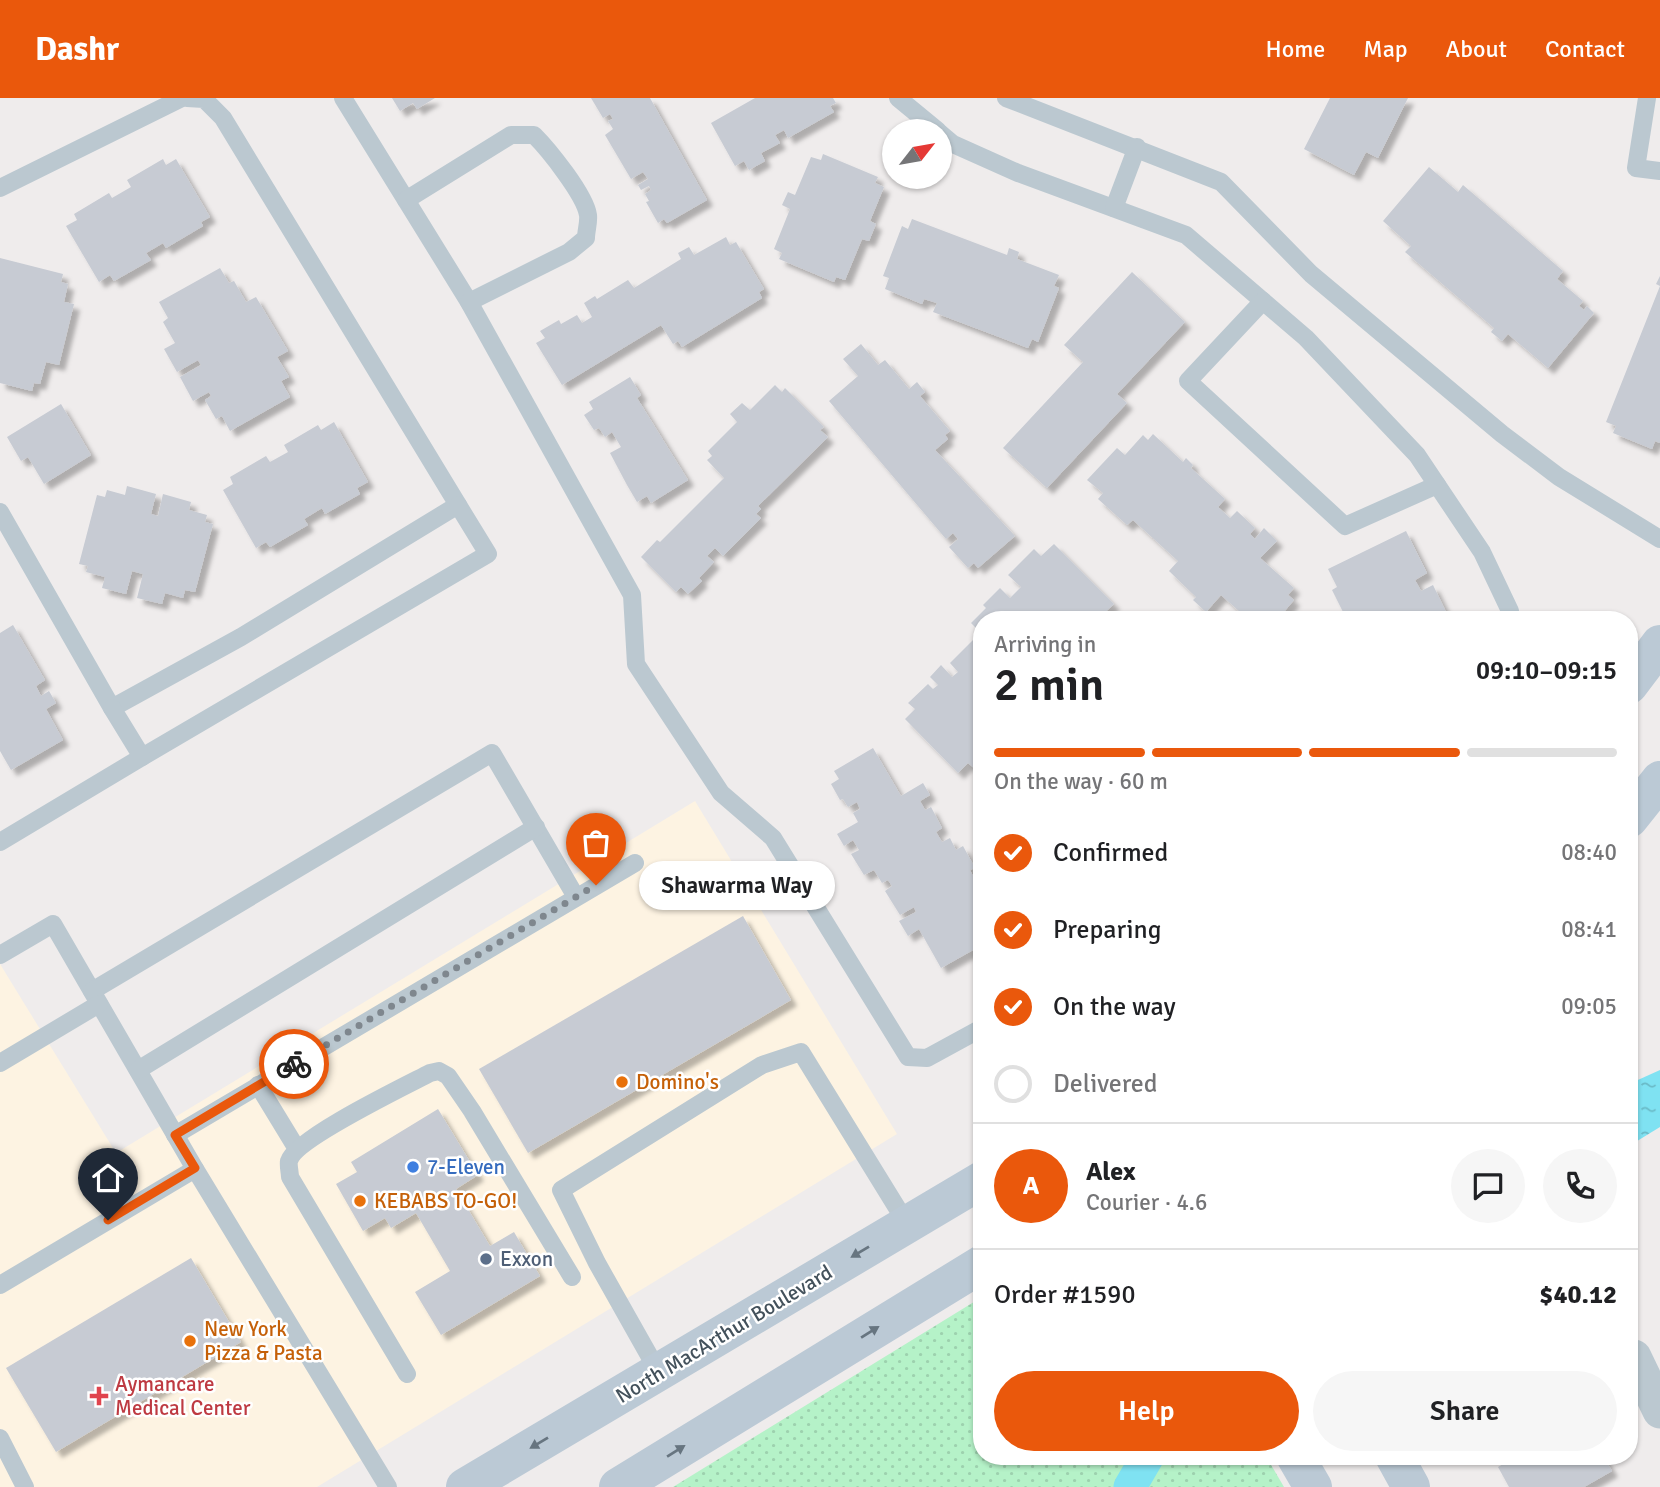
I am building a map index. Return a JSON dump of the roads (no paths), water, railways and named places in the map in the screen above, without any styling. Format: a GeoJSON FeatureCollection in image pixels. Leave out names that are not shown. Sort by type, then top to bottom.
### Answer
{"type":"FeatureCollection","features":[{"type":"Feature","properties":{"kind":"main road"},"geometry":{"type":"LineString","coordinates":[[1638,673],[1660,643]]}},
{"type":"Feature","properties":{"kind":"main road"},"geometry":{"type":"LineString","coordinates":[[1638,807],[1660,780]]}},
{"type":"Feature","properties":{"kind":"main road","name":"North MacArthur Boulevard"},"geometry":{"type":"LineString","coordinates":[[465,1487],[973,1185]]}},
{"type":"Feature","properties":{"kind":"main road"},"geometry":{"type":"LineString","coordinates":[[618,1487],[973,1270]]}},
{"type":"Feature","properties":{"kind":"main road"},"geometry":{"type":"LineString","coordinates":[[1300,1465],[1313,1487]]}},
{"type":"Feature","properties":{"kind":"main road"},"geometry":{"type":"LineString","coordinates":[[1399,1465],[1411,1487]]}},
{"type":"Feature","properties":{"kind":"street"},"geometry":{"type":"LineString","coordinates":[[1638,1365],[1660,1411]]}},
{"type":"Feature","properties":{"kind":"lane"},"geometry":{"type":"LineString","coordinates":[[0,188],[182,98]]}},
{"type":"Feature","properties":{"kind":"lane"},"geometry":{"type":"LineString","coordinates":[[0,842],[488,554],[223,118],[204,99],[187,98]]}},
{"type":"Feature","properties":{"kind":"lane"},"geometry":{"type":"LineString","coordinates":[[343,98],[470,302],[632,596],[636,664],[721,793],[773,838],[908,1057],[927,1058],[973,1033]]}},
{"type":"Feature","properties":{"kind":"lane"},"geometry":{"type":"LineString","coordinates":[[898,98],[923,119]]}},
{"type":"Feature","properties":{"kind":"lane"},"geometry":{"type":"LineString","coordinates":[[1006,98],[1137,147],[1220,182],[1311,274],[1502,434],[1559,477],[1660,539]]}},
{"type":"Feature","properties":{"kind":"lane"},"geometry":{"type":"LineString","coordinates":[[1647,98],[1636,168],[1660,171]]}},
{"type":"Feature","properties":{"kind":"lane"},"geometry":{"type":"LineString","coordinates":[[406,200],[511,135],[534,135],[553,154],[588,214],[586,238],[569,252],[470,302]]}},
{"type":"Feature","properties":{"kind":"lane"},"geometry":{"type":"LineString","coordinates":[[952,143],[1018,173],[1186,235],[1306,338],[1417,455],[1482,552],[1510,611]]}},
{"type":"Feature","properties":{"kind":"lane"},"geometry":{"type":"LineString","coordinates":[[1114,208],[1137,147]]}},
{"type":"Feature","properties":{"kind":"lane"},"geometry":{"type":"LineString","coordinates":[[1262,301],[1188,381],[1345,526],[1437,485]]}},
{"type":"Feature","properties":{"kind":"lane"},"geometry":{"type":"LineString","coordinates":[[112,708],[241,637],[458,505]]}},
{"type":"Feature","properties":{"kind":"lane"},"geometry":{"type":"LineString","coordinates":[[0,512],[142,757]]}},
{"type":"Feature","properties":{"kind":"lane"},"geometry":{"type":"LineString","coordinates":[[0,1063],[95,997],[492,753],[576,897]]}},
{"type":"Feature","properties":{"kind":"lane"},"geometry":{"type":"LineString","coordinates":[[138,1070],[536,827]]}},
{"type":"Feature","properties":{"kind":"lane"},"geometry":{"type":"LineString","coordinates":[[175,1135],[635,863]]}},
{"type":"Feature","properties":{"kind":"lane"},"geometry":{"type":"LineString","coordinates":[[0,955],[53,924],[175,1135],[388,1487]]}},
{"type":"Feature","properties":{"kind":"lane"},"geometry":{"type":"LineString","coordinates":[[659,1373],[597,1263],[561,1190],[762,1065],[801,1052],[907,1224]]}},
{"type":"Feature","properties":{"kind":"lane"},"geometry":{"type":"LineString","coordinates":[[407,1374],[290,1177],[289,1161],[297,1149],[317,1134],[430,1073],[439,1071],[448,1076],[572,1277]]}},
{"type":"Feature","properties":{"kind":"lane"},"geometry":{"type":"LineString","coordinates":[[258,1086],[297,1149]]}},
{"type":"Feature","properties":{"kind":"lane"},"geometry":{"type":"LineString","coordinates":[[0,1285],[195,1168]]}},
{"type":"Feature","properties":{"kind":"lane"},"geometry":{"type":"LineString","coordinates":[[0,1438],[25,1487]]}},
{"type":"Feature","properties":{"kind":"water"},"geometry":{"type":"Polygon","coordinates":[[[1660,1070],[1660,1127],[1638,1140],[1638,1080],[1660,1070]]]}},
{"type":"Feature","properties":{"kind":"waterway"},"geometry":{"type":"LineString","coordinates":[[1130,1487],[1143,1465]]}},
{"type":"Feature","properties":{"kind":"place","name":"Shawarma Way"},"geometry":{"type":"Point","coordinates":[596,885]}},
{"type":"Feature","properties":{"kind":"place","name":"Domino's"},"geometry":{"type":"Point","coordinates":[622,1082]}},
{"type":"Feature","properties":{"kind":"place","name":"7-Eleven"},"geometry":{"type":"Point","coordinates":[413,1167]}},
{"type":"Feature","properties":{"kind":"place","name":"KEBABS TO-GO!"},"geometry":{"type":"Point","coordinates":[360,1201]}},
{"type":"Feature","properties":{"kind":"place","name":"Exxon"},"geometry":{"type":"Point","coordinates":[486,1259]}},
{"type":"Feature","properties":{"kind":"place","name":"New York Pizza & Pasta"},"geometry":{"type":"Point","coordinates":[190,1341]}},
{"type":"Feature","properties":{"kind":"place","name":"Aymancare Medical Center"},"geometry":{"type":"Point","coordinates":[99,1396]}}]}
